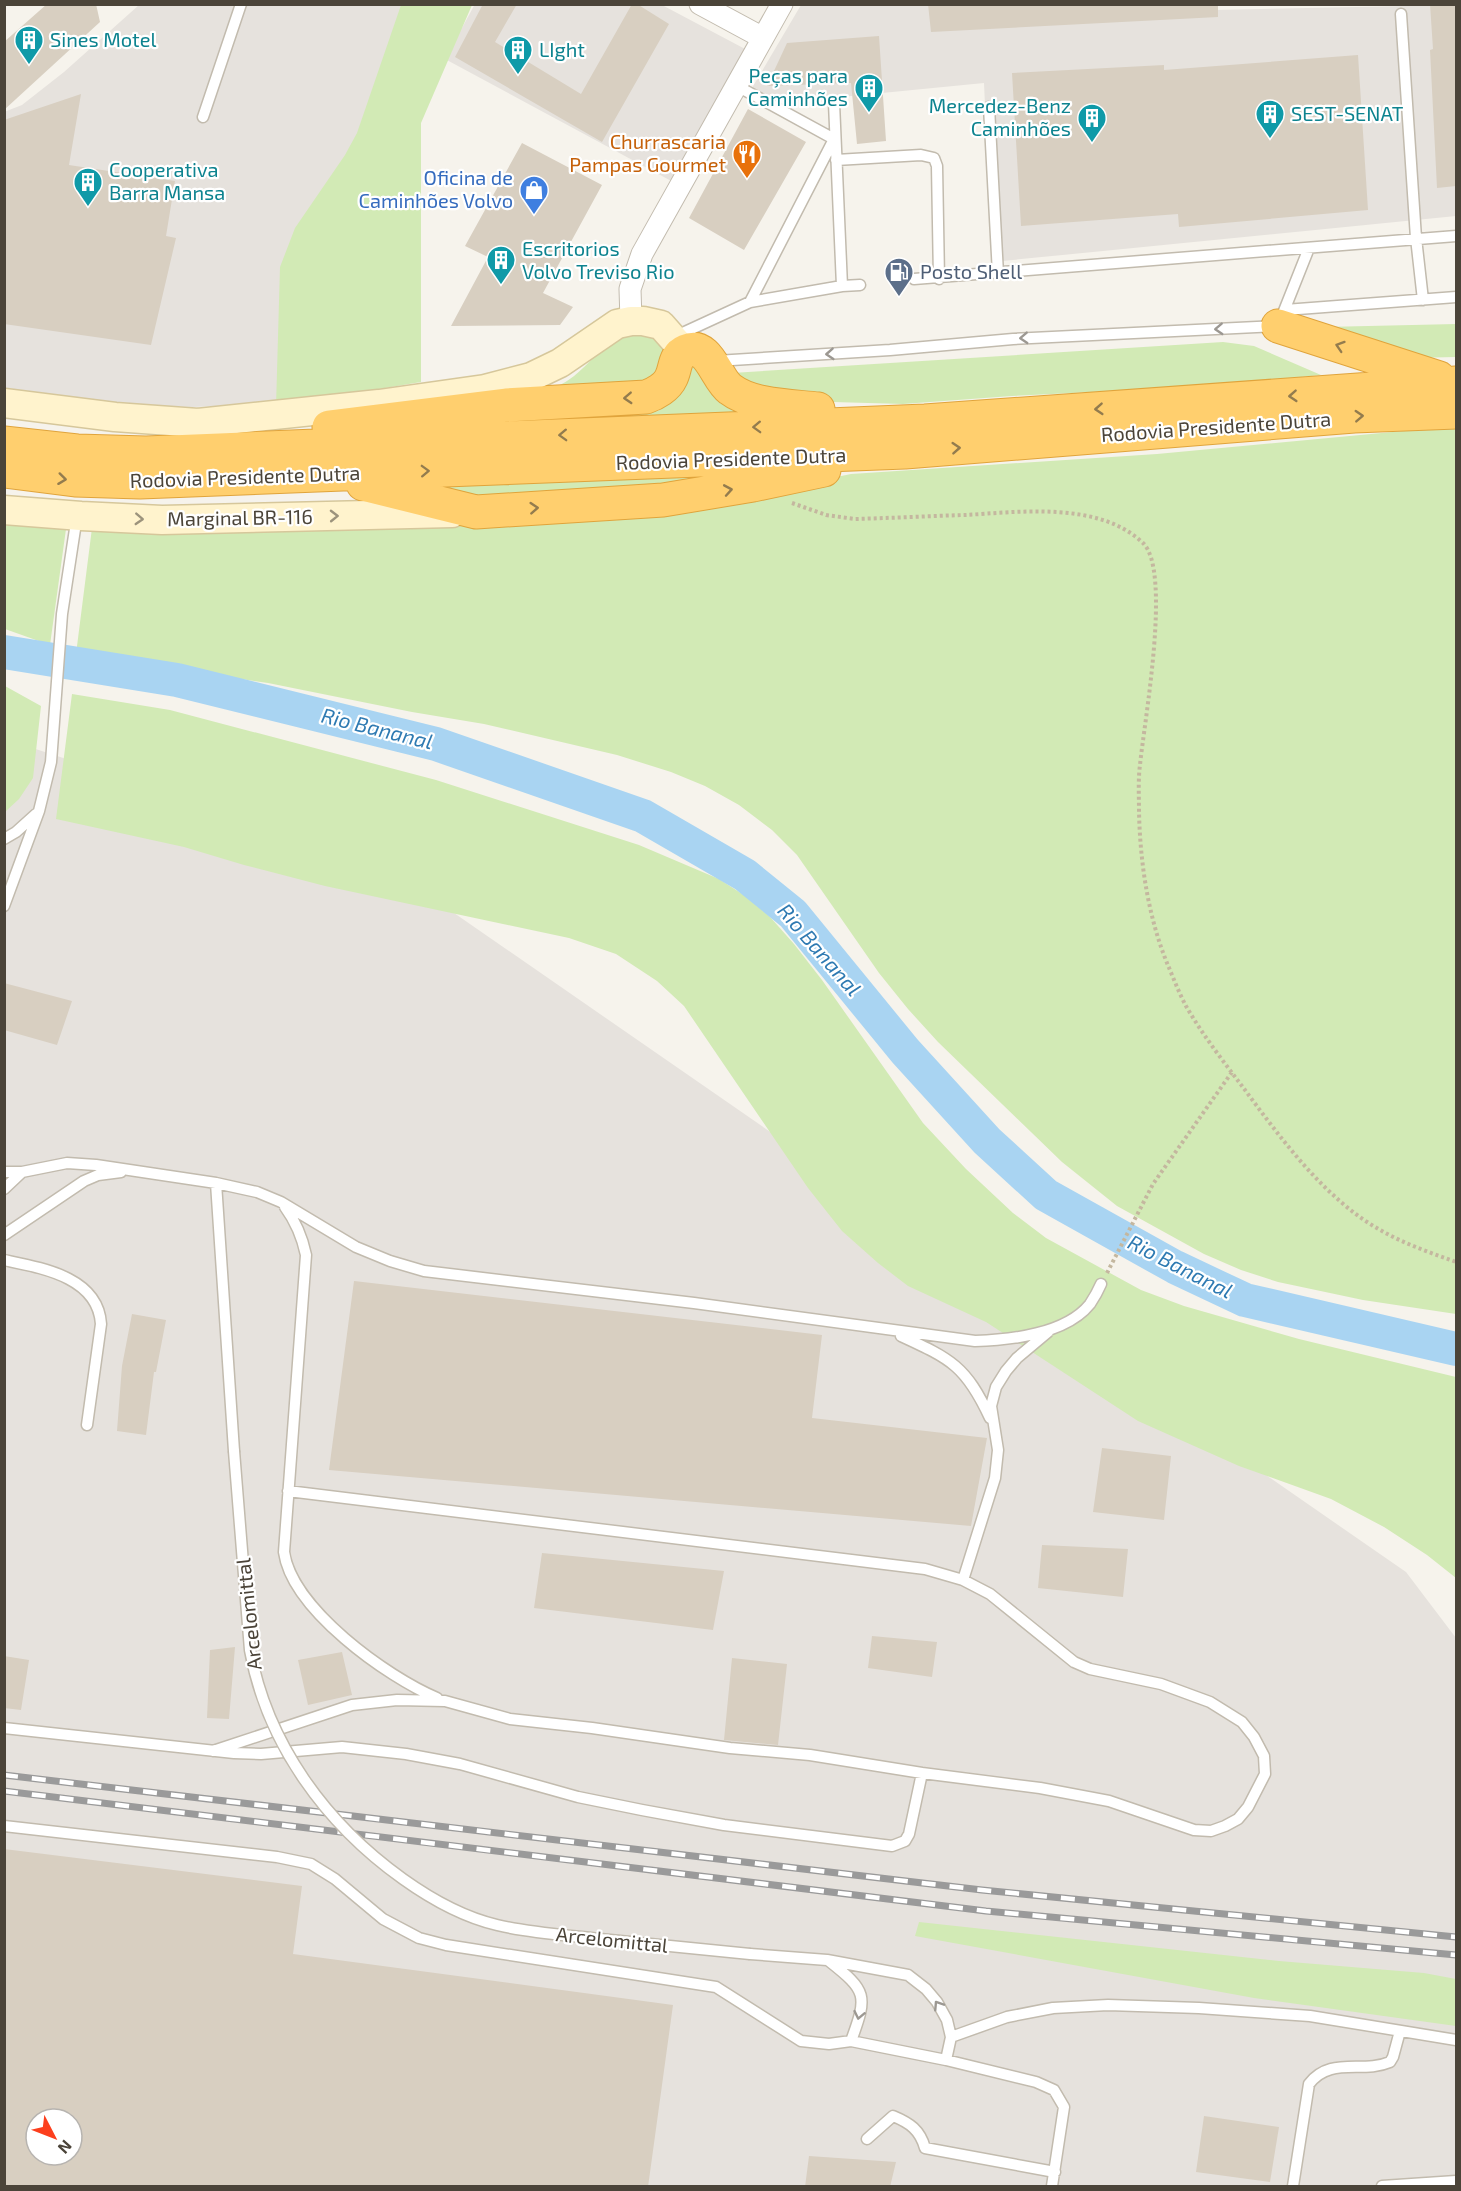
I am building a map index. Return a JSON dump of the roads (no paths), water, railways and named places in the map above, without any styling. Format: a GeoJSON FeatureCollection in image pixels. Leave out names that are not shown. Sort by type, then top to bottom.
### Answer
{"type":"FeatureCollection","features":[{"type":"Feature","properties":{"kind":"highway"},"geometry":{"type":"LineString","coordinates":[[1282,318],[1456,393]]}},
{"type":"Feature","properties":{"kind":"highway"},"geometry":{"type":"LineString","coordinates":[[233,449],[330,426],[371,420],[507,405],[646,397],[657,392],[668,381],[677,359],[690,350],[716,373],[728,388],[739,396],[753,401],[925,420]]}},
{"type":"Feature","properties":{"kind":"highway","name":"Rodovia Presidente Dutra"},"geometry":{"type":"LineString","coordinates":[[4,443],[76,451],[146,453],[925,420],[1456,393]]}},
{"type":"Feature","properties":{"kind":"highway","name":"Rodovia Presidente Dutra"},"geometry":{"type":"LineString","coordinates":[[4,471],[75,480],[140,482],[905,452],[1354,416],[1456,393]]}},
{"type":"Feature","properties":{"kind":"highway"},"geometry":{"type":"LineString","coordinates":[[327,474],[476,512],[663,500],[753,486],[905,452]]}},
{"type":"Feature","properties":{"kind":"main road"},"geometry":{"type":"LineString","coordinates":[[4,403],[115,417],[198,423],[485,389],[531,377],[560,363],[617,324],[630,321],[661,325],[690,350]]}},
{"type":"Feature","properties":{"kind":"main road","name":"Marginal BR-116"},"geometry":{"type":"LineString","coordinates":[[4,510],[162,520],[476,512]]}},
{"type":"Feature","properties":{"kind":"street"},"geometry":{"type":"LineString","coordinates":[[700,4],[763,38]]}},
{"type":"Feature","properties":{"kind":"street"},"geometry":{"type":"LineString","coordinates":[[630,321],[630,289],[642,254],[782,4]]}},
{"type":"Feature","properties":{"kind":"lane"},"geometry":{"type":"LineString","coordinates":[[203,117],[241,4]]}},
{"type":"Feature","properties":{"kind":"lane"},"geometry":{"type":"LineString","coordinates":[[1401,15],[1416,238],[1423,300]]}},
{"type":"Feature","properties":{"kind":"lane"},"geometry":{"type":"LineString","coordinates":[[737,86],[834,139]]}},
{"type":"Feature","properties":{"kind":"lane"},"geometry":{"type":"LineString","coordinates":[[834,103],[842,286]]}},
{"type":"Feature","properties":{"kind":"lane"},"geometry":{"type":"LineString","coordinates":[[989,107],[998,274]]}},
{"type":"Feature","properties":{"kind":"lane"},"geometry":{"type":"LineString","coordinates":[[690,350],[750,302],[834,139]]}},
{"type":"Feature","properties":{"kind":"lane"},"geometry":{"type":"LineString","coordinates":[[836,160],[921,155],[934,158],[937,166],[939,279]]}},
{"type":"Feature","properties":{"kind":"lane"},"geometry":{"type":"LineString","coordinates":[[914,279],[939,279],[1456,236]]}},
{"type":"Feature","properties":{"kind":"lane"},"geometry":{"type":"LineString","coordinates":[[1282,318],[1310,248]]}},
{"type":"Feature","properties":{"kind":"lane"},"geometry":{"type":"LineString","coordinates":[[750,302],[860,285]]}},
{"type":"Feature","properties":{"kind":"lane"},"geometry":{"type":"LineString","coordinates":[[690,350],[890,350],[1282,318],[1456,297]]}},
{"type":"Feature","properties":{"kind":"lane"},"geometry":{"type":"LineString","coordinates":[[4,906],[39,811],[51,762],[62,614],[79,516]]}},
{"type":"Feature","properties":{"kind":"lane"},"geometry":{"type":"LineString","coordinates":[[4,838],[22,827],[39,811]]}},
{"type":"Feature","properties":{"kind":"lane"},"geometry":{"type":"LineString","coordinates":[[4,1172],[22,1172],[67,1163],[216,1183],[257,1192],[281,1203],[357,1247],[390,1261],[424,1271],[694,1303],[975,1341],[1021,1337],[1050,1329],[1080,1314],[1090,1304],[1101,1284]]}},
{"type":"Feature","properties":{"kind":"lane"},"geometry":{"type":"LineString","coordinates":[[4,1235],[84,1181],[130,1170]]}},
{"type":"Feature","properties":{"kind":"lane"},"geometry":{"type":"LineString","coordinates":[[4,1189],[22,1172]]}},
{"type":"Feature","properties":{"kind":"lane","name":"Arcelomittal"},"geometry":{"type":"LineString","coordinates":[[216,1183],[250,1650],[255,1678],[270,1718],[302,1777],[326,1808],[359,1844],[421,1892],[459,1911],[495,1925],[538,1932],[827,1960],[908,1975],[926,1989],[937,2002],[951,2037]]}},
{"type":"Feature","properties":{"kind":"lane"},"geometry":{"type":"LineString","coordinates":[[281,1203],[294,1219],[303,1238],[306,1255],[288,1491],[284,1552],[286,1566],[296,1585],[345,1638],[383,1669],[420,1691],[445,1701],[510,1719],[730,1748],[810,1755],[922,1773],[1040,1788],[1109,1801],[1194,1830],[1211,1831],[1238,1819],[1248,1807],[1265,1773],[1264,1756],[1254,1737],[1242,1722],[1210,1702],[1161,1684],[1090,1669],[1074,1662],[990,1594],[963,1580],[925,1569],[288,1491]]}},
{"type":"Feature","properties":{"kind":"lane"},"geometry":{"type":"LineString","coordinates":[[4,1260],[67,1278],[95,1300],[100,1311],[101,1324],[87,1425]]}},
{"type":"Feature","properties":{"kind":"lane"},"geometry":{"type":"LineString","coordinates":[[963,1580],[995,1478],[998,1449],[991,1406],[996,1387],[1005,1371],[1050,1329]]}},
{"type":"Feature","properties":{"kind":"lane"},"geometry":{"type":"LineString","coordinates":[[890,1331],[930,1349],[961,1370],[973,1385],[993,1426]]}},
{"type":"Feature","properties":{"kind":"lane"},"geometry":{"type":"LineString","coordinates":[[213,1751],[352,1706],[397,1700],[445,1701]]}},
{"type":"Feature","properties":{"kind":"lane"},"geometry":{"type":"LineString","coordinates":[[4,1728],[213,1751],[261,1754],[342,1747],[405,1754],[460,1764],[578,1797],[642,1810],[724,1825],[892,1846],[905,1840],[909,1834],[922,1773]]}},
{"type":"Feature","properties":{"kind":"lane","name":"Arcelomittal"},"geometry":{"type":"LineString","coordinates":[[4,1826],[277,1857],[311,1864],[335,1879],[383,1919],[419,1938],[446,1945],[716,1987],[801,2041],[829,2044],[851,2041],[946,2060],[1036,2082],[1054,2091],[1064,2107],[1052,2187]]}},
{"type":"Feature","properties":{"kind":"lane"},"geometry":{"type":"LineString","coordinates":[[827,1960],[851,1979],[862,1995],[861,2015],[851,2041]]}},
{"type":"Feature","properties":{"kind":"lane"},"geometry":{"type":"LineString","coordinates":[[946,2060],[951,2037],[1007,2017],[1053,2008],[1107,2005],[1199,2008],[1310,2016],[1456,2040]]}},
{"type":"Feature","properties":{"kind":"lane"},"geometry":{"type":"LineString","coordinates":[[1293,2187],[1309,2084],[1317,2074],[1327,2069],[1390,2062],[1400,2031]]}},
{"type":"Feature","properties":{"kind":"lane"},"geometry":{"type":"LineString","coordinates":[[867,2139],[893,2116],[906,2121],[917,2130],[925,2148],[1055,2172]]}},
{"type":"Feature","properties":{"kind":"lane"},"geometry":{"type":"LineString","coordinates":[[1382,2187],[1456,2181]]}},
{"type":"Feature","properties":{"kind":"waterway","name":"Rio Bananal"},"geometry":{"type":"LineString","coordinates":[[4,652],[177,680],[436,744],[643,816],[745,875],[793,914],[905,1051],[987,1141],[1046,1195],[1175,1267],[1245,1300],[1456,1349]]}},
{"type":"Feature","properties":{"kind":"railway"},"geometry":{"type":"LineString","coordinates":[[4,1775],[982,1890],[1456,1937]]}},
{"type":"Feature","properties":{"kind":"railway"},"geometry":{"type":"LineString","coordinates":[[4,1791],[986,1911],[1456,1955]]}},
{"type":"Feature","properties":{"kind":"place","name":"Sines Motel"},"geometry":{"type":"Point","coordinates":[29,66]}},
{"type":"Feature","properties":{"kind":"place","name":"LIght"},"geometry":{"type":"Point","coordinates":[518,76]}},
{"type":"Feature","properties":{"kind":"place","name":"Peças para Caminhões"},"geometry":{"type":"Point","coordinates":[869,114]}},
{"type":"Feature","properties":{"kind":"place","name":"SEST-SENAT"},"geometry":{"type":"Point","coordinates":[1270,140]}},
{"type":"Feature","properties":{"kind":"place","name":"Mercedez-Benz Caminhões"},"geometry":{"type":"Point","coordinates":[1092,144]}},
{"type":"Feature","properties":{"kind":"place","name":"Churrascaria Pampas Gourmet"},"geometry":{"type":"Point","coordinates":[747,180]}},
{"type":"Feature","properties":{"kind":"place","name":"Cooperativa Barra Mansa"},"geometry":{"type":"Point","coordinates":[88,208]}},
{"type":"Feature","properties":{"kind":"place","name":"Oficina de Caminhões Volvo"},"geometry":{"type":"Point","coordinates":[534,216]}},
{"type":"Feature","properties":{"kind":"place","name":"Escritorios Volvo Treviso Rio"},"geometry":{"type":"Point","coordinates":[501,286]}},
{"type":"Feature","properties":{"kind":"place","name":"Posto Shell"},"geometry":{"type":"Point","coordinates":[899,298]}}]}
